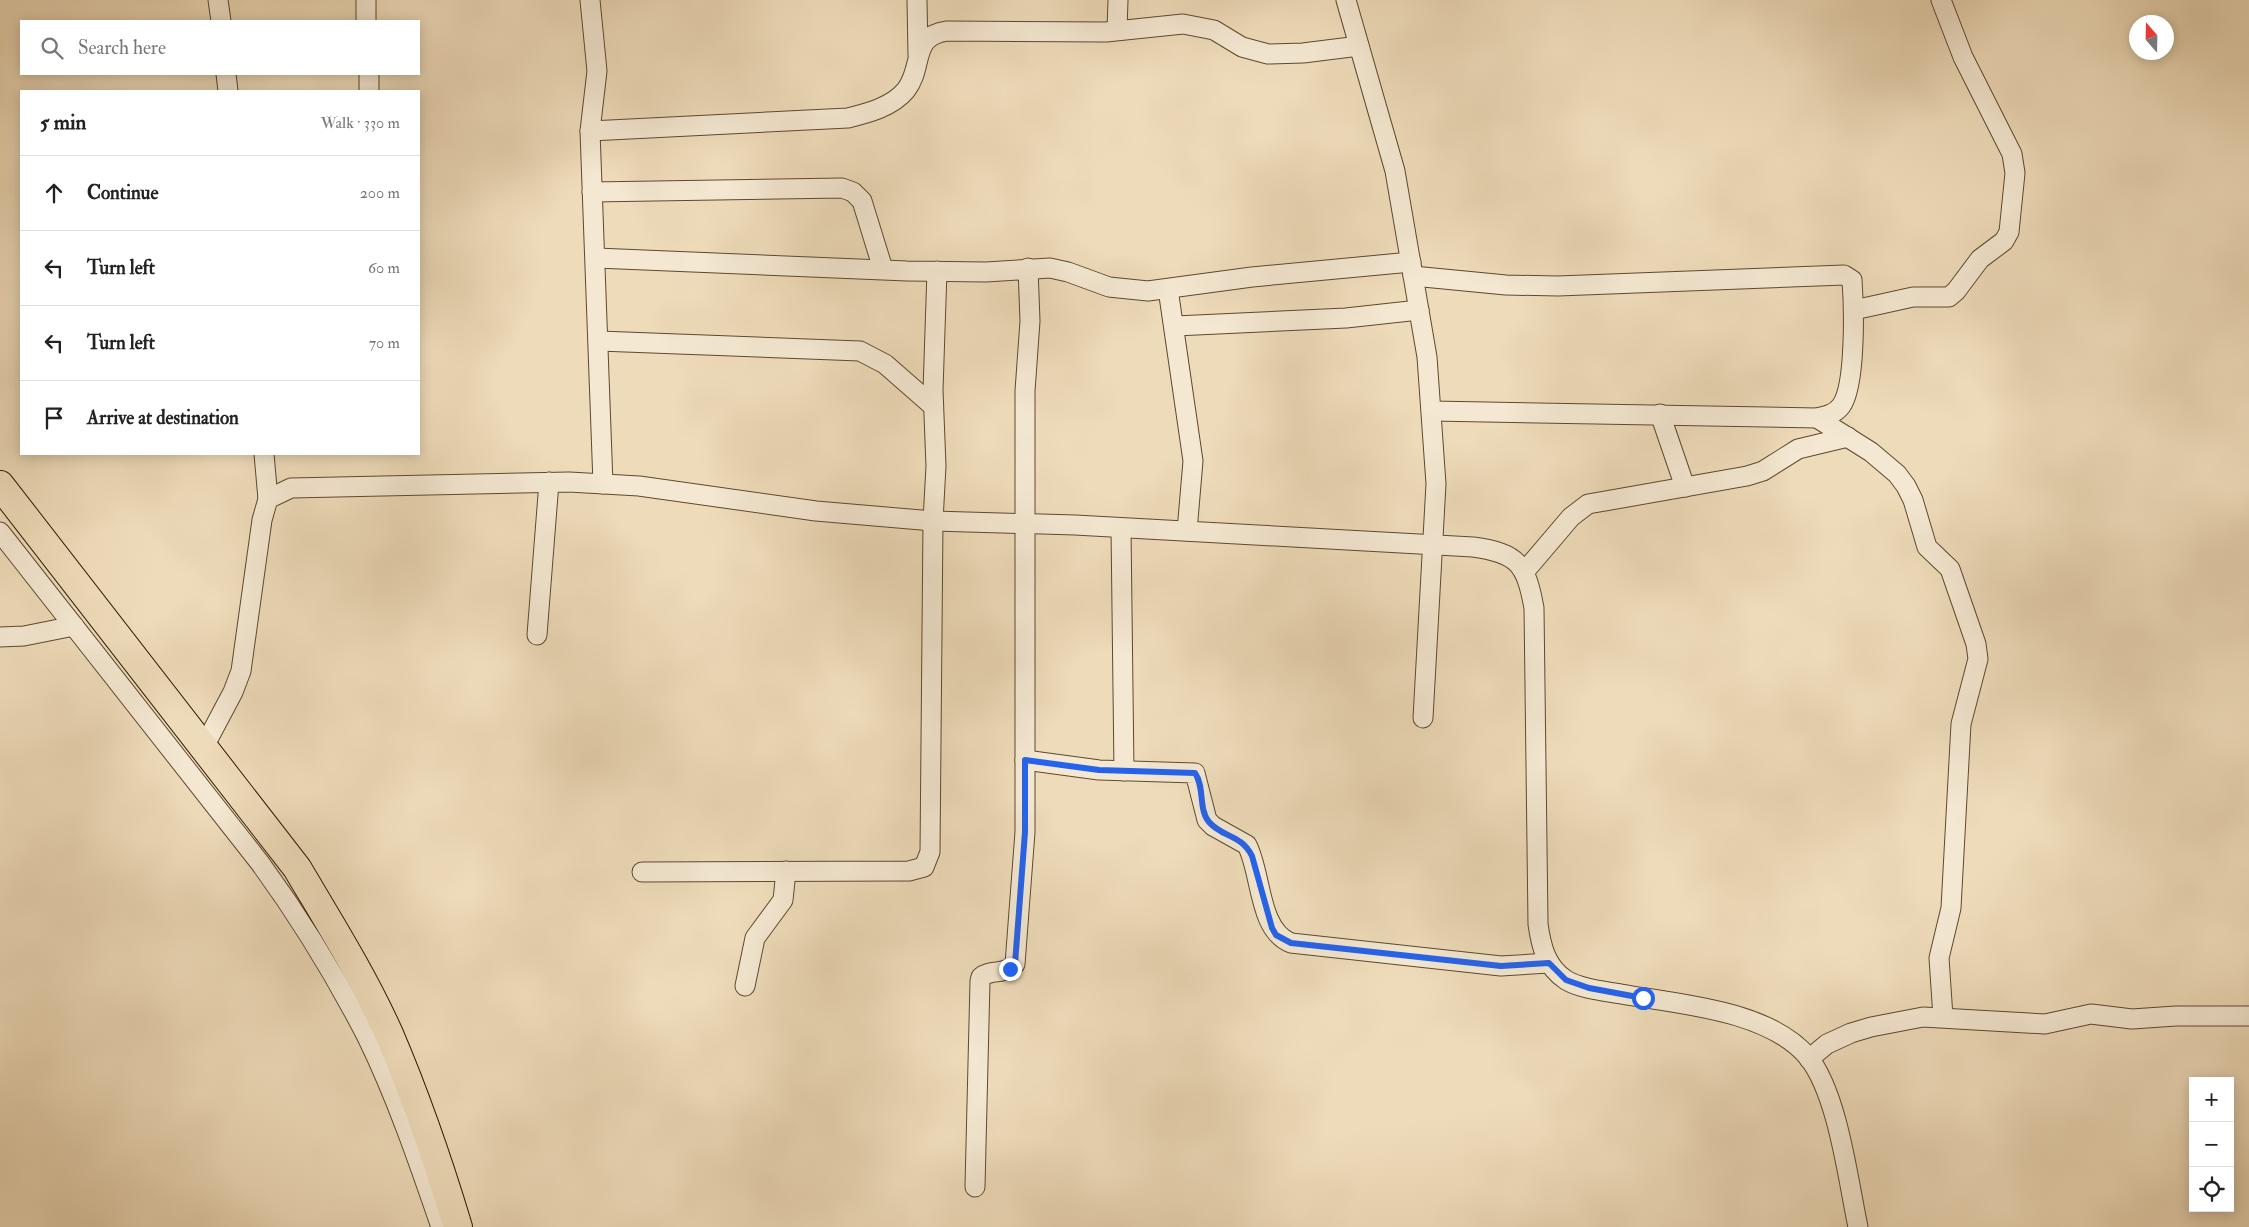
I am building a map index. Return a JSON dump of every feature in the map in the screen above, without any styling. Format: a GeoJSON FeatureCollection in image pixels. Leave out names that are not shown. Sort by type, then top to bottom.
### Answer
{"type":"FeatureCollection","features":[{"type":"Feature","properties":{"kind":"highway"},"geometry":{"type":"LineString","coordinates":[[0,485],[297,868],[338,936],[388,1033],[434,1148],[458,1227]]}},
{"type":"Feature","properties":{"kind":"street"},"geometry":{"type":"LineString","coordinates":[[218,0],[221,20]]}},
{"type":"Feature","properties":{"kind":"street"},"geometry":{"type":"LineString","coordinates":[[366,0],[366,20]]}},
{"type":"Feature","properties":{"kind":"street"},"geometry":{"type":"LineString","coordinates":[[590,0],[598,72],[590,131],[603,484]]}},
{"type":"Feature","properties":{"kind":"street"},"geometry":{"type":"LineString","coordinates":[[918,0],[918,56]]}},
{"type":"Feature","properties":{"kind":"street"},"geometry":{"type":"LineString","coordinates":[[1117,30],[1118,0]]}},
{"type":"Feature","properties":{"kind":"street"},"geometry":{"type":"LineString","coordinates":[[1346,0],[1395,171],[1427,357],[1436,484],[1423,718]]}},
{"type":"Feature","properties":{"kind":"street"},"geometry":{"type":"LineString","coordinates":[[1854,310],[1913,297],[1949,297],[1956,291],[1975,264],[2007,238],[2015,173],[2012,154],[1963,57],[1942,0]]}},
{"type":"Feature","properties":{"kind":"street"},"geometry":{"type":"LineString","coordinates":[[590,131],[848,118],[883,107],[906,90],[912,80],[918,56],[926,40],[936,33],[942,32],[967,30],[1117,30],[1156,26],[1197,26],[1214,30],[1242,47],[1268,54],[1304,53],[1359,46]]}},
{"type":"Feature","properties":{"kind":"street"},"geometry":{"type":"LineString","coordinates":[[226,75],[228,90]]}},
{"type":"Feature","properties":{"kind":"street"},"geometry":{"type":"LineString","coordinates":[[369,75],[369,90]]}},
{"type":"Feature","properties":{"kind":"street"},"geometry":{"type":"LineString","coordinates":[[592,192],[842,188],[853,192],[862,202],[883,269]]}},
{"type":"Feature","properties":{"kind":"street"},"geometry":{"type":"LineString","coordinates":[[596,258],[937,271],[986,272],[1050,268],[1068,272],[1109,287],[1128,290],[1168,289],[1252,277],[1412,269],[1506,285],[1558,286],[1844,275],[1852,280],[1854,310],[1848,392],[1840,408],[1827,416],[1818,418],[1432,411]]}},
{"type":"Feature","properties":{"kind":"street"},"geometry":{"type":"LineString","coordinates":[[976,1187],[980,977],[986,973],[1010,969],[1015,964],[1025,832],[1027,524],[1025,392],[1030,321],[1028,268]]}},
{"type":"Feature","properties":{"kind":"street"},"geometry":{"type":"LineString","coordinates":[[642,872],[909,870],[924,868],[928,862],[930,852],[933,521],[936,466],[933,406],[937,271]]}},
{"type":"Feature","properties":{"kind":"street"},"geometry":{"type":"LineString","coordinates":[[1168,289],[1175,326],[1182,394],[1193,461],[1186,531]]}},
{"type":"Feature","properties":{"kind":"street"},"geometry":{"type":"LineString","coordinates":[[1175,326],[1346,318],[1419,310]]}},
{"type":"Feature","properties":{"kind":"street"},"geometry":{"type":"LineString","coordinates":[[599,341],[860,351],[885,364],[933,406]]}},
{"type":"Feature","properties":{"kind":"street"},"geometry":{"type":"LineString","coordinates":[[1660,414],[1685,487]]}},
{"type":"Feature","properties":{"kind":"street"},"geometry":{"type":"LineString","coordinates":[[1818,418],[1886,463],[1906,486],[1913,500],[1927,547],[1950,569],[1976,644],[1978,659],[1960,724],[1951,908],[1938,970],[1942,1017]]}},
{"type":"Feature","properties":{"kind":"street"},"geometry":{"type":"LineString","coordinates":[[1525,571],[1571,517],[1588,504],[1756,473],[1798,448],[1848,437]]}},
{"type":"Feature","properties":{"kind":"street"},"geometry":{"type":"LineString","coordinates":[[207,741],[233,692],[241,671],[262,520],[268,499],[264,455]]}},
{"type":"Feature","properties":{"kind":"street"},"geometry":{"type":"LineString","coordinates":[[0,475],[207,741],[305,862],[347,932],[402,1037],[446,1145],[469,1227]]}},
{"type":"Feature","properties":{"kind":"street"},"geometry":{"type":"LineString","coordinates":[[537,635],[549,482]]}},
{"type":"Feature","properties":{"kind":"street"},"geometry":{"type":"LineString","coordinates":[[268,499],[291,488],[312,487],[549,482],[603,484],[639,486],[816,511],[933,521],[1186,531],[1496,550],[1509,555],[1525,571],[1534,608],[1538,924],[1541,946],[1549,963],[1566,980],[1589,988],[1720,1013],[1757,1023],[1781,1034],[1797,1045],[1809,1059],[1827,1095],[1840,1139],[1858,1227]]}},
{"type":"Feature","properties":{"kind":"street"},"geometry":{"type":"LineString","coordinates":[[1121,528],[1124,772]]}},
{"type":"Feature","properties":{"kind":"street"},"geometry":{"type":"LineString","coordinates":[[0,532],[248,847],[289,903],[366,1036],[416,1153],[441,1227]]}},
{"type":"Feature","properties":{"kind":"street"},"geometry":{"type":"LineString","coordinates":[[0,637],[24,636],[74,626]]}},
{"type":"Feature","properties":{"kind":"street"},"geometry":{"type":"LineString","coordinates":[[1025,760],[1124,772],[1195,773],[1199,781],[1207,820],[1213,826],[1242,841],[1248,849],[1269,921],[1276,935],[1282,940],[1301,945],[1501,966],[1549,963]]}},
{"type":"Feature","properties":{"kind":"street"},"geometry":{"type":"LineString","coordinates":[[745,986],[755,938],[783,900],[786,871]]}},
{"type":"Feature","properties":{"kind":"street"},"geometry":{"type":"LineString","coordinates":[[1809,1059],[1827,1044],[1858,1031],[1923,1017],[2045,1024],[2091,1014],[2132,1019],[2176,1016],[2249,1016]]}},
{"type":"Feature","properties":{"kind":"route"},"geometry":{"type":"LineString","coordinates":[[1010,969],[1015,964],[1025,832],[1025,760],[1099,770],[1195,773],[1199,781],[1207,820],[1213,826],[1242,841],[1252,856],[1269,921],[1276,935],[1282,940],[1301,945],[1501,966],[1549,963],[1566,980],[1589,988],[1643,998]]}}]}
